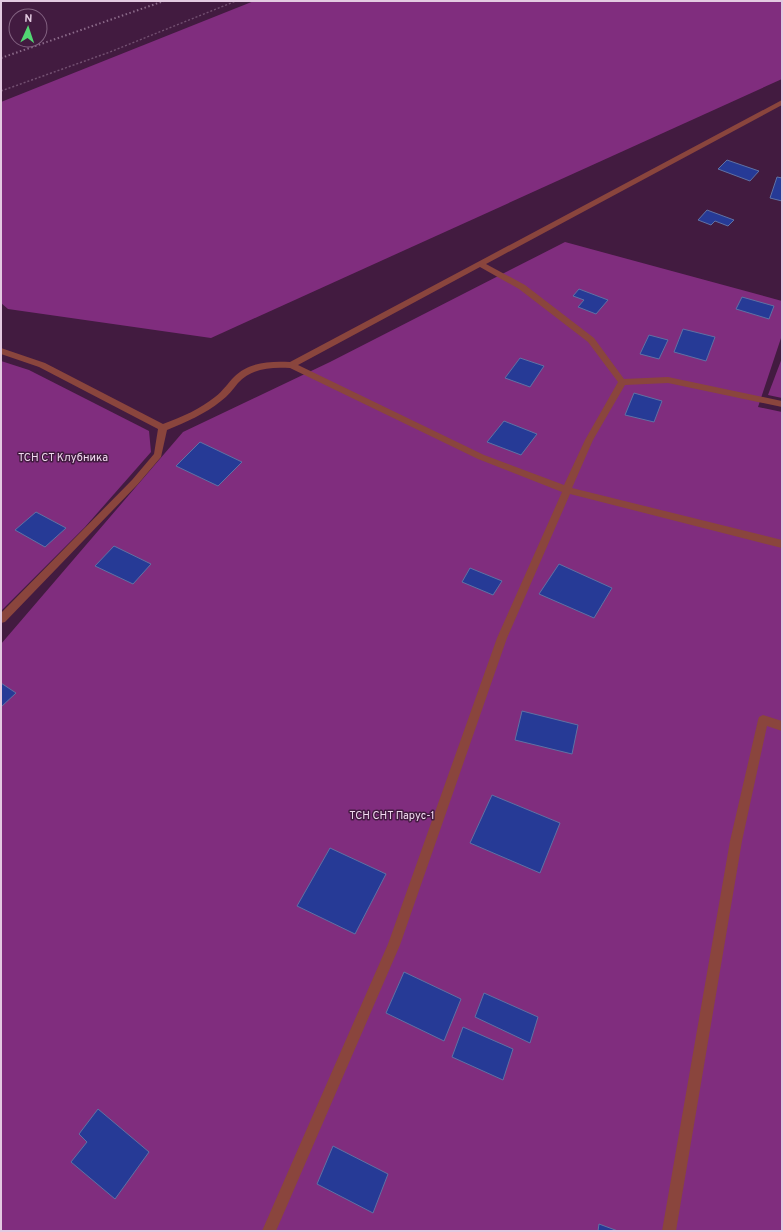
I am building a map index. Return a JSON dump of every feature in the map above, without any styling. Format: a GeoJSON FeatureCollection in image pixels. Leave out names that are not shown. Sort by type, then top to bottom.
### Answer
{"type":"FeatureCollection","features":[{"type":"Feature","properties":{"kind":"street"},"geometry":{"type":"LineString","coordinates":[[291,365],[782,102]]}},
{"type":"Feature","properties":{"kind":"street"},"geometry":{"type":"LineString","coordinates":[[480,264],[522,287],[591,340],[622,382]]}},
{"type":"Feature","properties":{"kind":"street"},"geometry":{"type":"LineString","coordinates":[[1,351],[42,366],[164,428]]}},
{"type":"Feature","properties":{"kind":"street"},"geometry":{"type":"LineString","coordinates":[[164,428],[196,414],[219,398],[239,376],[253,368],[272,364],[291,365],[481,457],[567,490],[782,544]]}},
{"type":"Feature","properties":{"kind":"street"},"geometry":{"type":"LineString","coordinates":[[622,382],[668,380],[782,404]]}},
{"type":"Feature","properties":{"kind":"street"},"geometry":{"type":"LineString","coordinates":[[269,1231],[394,945],[502,638],[589,440],[622,382]]}},
{"type":"Feature","properties":{"kind":"street"},"geometry":{"type":"LineString","coordinates":[[1,619],[135,482],[158,455],[164,428]]}},
{"type":"Feature","properties":{"kind":"street"},"geometry":{"type":"LineString","coordinates":[[669,1231],[736,841],[763,720],[782,726]]}},
{"type":"Feature","properties":{"kind":"path"},"geometry":{"type":"LineString","coordinates":[[1,91],[110,52],[236,1]]}},
{"type":"Feature","properties":{"kind":"green space"},"geometry":{"type":"Polygon","coordinates":[[[254,1],[782,1],[782,79],[211,338],[8,309],[1,303],[1,102],[254,1]]]}},
{"type":"Feature","properties":{"kind":"green space","name":"ТСН СНТ Парус-1"},"geometry":{"type":"Polygon","coordinates":[[[565,242],[782,301],[782,335],[758,407],[782,412],[782,1231],[1,1231],[1,644],[183,432],[330,362],[565,242]]]}},
{"type":"Feature","properties":{"kind":"green space"},"geometry":{"type":"Polygon","coordinates":[[[782,358],[782,398],[768,395],[782,358]]]}},
{"type":"Feature","properties":{"kind":"green space","name":"ТСН СТ Клубника"},"geometry":{"type":"Polygon","coordinates":[[[1,361],[29,370],[149,431],[151,452],[85,527],[1,611],[1,361]]]}},
{"type":"Feature","properties":{"kind":"building"},"geometry":{"type":"Polygon","coordinates":[[[727,160],[759,171],[750,181],[718,169],[727,160]]]}},
{"type":"Feature","properties":{"kind":"building"},"geometry":{"type":"Polygon","coordinates":[[[777,177],[782,178],[782,201],[770,198],[777,177]]]}},
{"type":"Feature","properties":{"kind":"building"},"geometry":{"type":"Polygon","coordinates":[[[707,210],[734,220],[728,226],[715,221],[711,225],[698,220],[707,210]]]}},
{"type":"Feature","properties":{"kind":"building"},"geometry":{"type":"Polygon","coordinates":[[[579,289],[608,300],[596,314],[578,307],[584,300],[573,296],[579,289]]]}},
{"type":"Feature","properties":{"kind":"building"},"geometry":{"type":"Polygon","coordinates":[[[742,297],[774,306],[769,319],[736,309],[742,297]]]}},
{"type":"Feature","properties":{"kind":"building"},"geometry":{"type":"Polygon","coordinates":[[[683,329],[715,337],[706,361],[674,352],[683,329]]]}},
{"type":"Feature","properties":{"kind":"building"},"geometry":{"type":"Polygon","coordinates":[[[649,335],[668,340],[659,359],[640,354],[649,335]]]}},
{"type":"Feature","properties":{"kind":"building"},"geometry":{"type":"Polygon","coordinates":[[[520,358],[544,366],[530,387],[505,378],[520,358]]]}},
{"type":"Feature","properties":{"kind":"building"},"geometry":{"type":"Polygon","coordinates":[[[634,393],[662,401],[654,422],[625,415],[634,393]]]}},
{"type":"Feature","properties":{"kind":"building"},"geometry":{"type":"Polygon","coordinates":[[[504,421],[537,434],[521,455],[487,442],[504,421]]]}},
{"type":"Feature","properties":{"kind":"building"},"geometry":{"type":"Polygon","coordinates":[[[200,442],[242,462],[218,486],[176,466],[200,442]]]}},
{"type":"Feature","properties":{"kind":"building"},"geometry":{"type":"Polygon","coordinates":[[[36,512],[66,528],[45,547],[15,530],[36,512]]]}},
{"type":"Feature","properties":{"kind":"building"},"geometry":{"type":"Polygon","coordinates":[[[114,546],[151,564],[133,584],[95,566],[114,546]]]}},
{"type":"Feature","properties":{"kind":"building"},"geometry":{"type":"Polygon","coordinates":[[[559,564],[612,588],[594,618],[539,594],[559,564]]]}},
{"type":"Feature","properties":{"kind":"building"},"geometry":{"type":"Polygon","coordinates":[[[470,568],[502,581],[493,595],[462,582],[470,568]]]}},
{"type":"Feature","properties":{"kind":"building"},"geometry":{"type":"Polygon","coordinates":[[[1,683],[16,693],[1,707],[1,683]]]}},
{"type":"Feature","properties":{"kind":"building"},"geometry":{"type":"Polygon","coordinates":[[[522,711],[578,725],[572,754],[515,740],[522,711]]]}},
{"type":"Feature","properties":{"kind":"building"},"geometry":{"type":"Polygon","coordinates":[[[492,795],[560,823],[540,873],[470,843],[492,795]]]}},
{"type":"Feature","properties":{"kind":"building"},"geometry":{"type":"Polygon","coordinates":[[[330,848],[386,874],[355,934],[297,906],[330,848]]]}},
{"type":"Feature","properties":{"kind":"building"},"geometry":{"type":"Polygon","coordinates":[[[404,972],[461,999],[444,1041],[386,1013],[404,972]]]}},
{"type":"Feature","properties":{"kind":"building"},"geometry":{"type":"Polygon","coordinates":[[[484,993],[538,1017],[530,1043],[475,1017],[484,993]]]}},
{"type":"Feature","properties":{"kind":"building"},"geometry":{"type":"Polygon","coordinates":[[[463,1027],[513,1049],[503,1080],[452,1057],[463,1027]]]}},
{"type":"Feature","properties":{"kind":"building"},"geometry":{"type":"Polygon","coordinates":[[[98,1109],[149,1152],[115,1199],[71,1162],[87,1142],[79,1134],[98,1109]]]}},
{"type":"Feature","properties":{"kind":"building"},"geometry":{"type":"Polygon","coordinates":[[[333,1146],[388,1174],[373,1213],[317,1184],[333,1146]]]}},
{"type":"Feature","properties":{"kind":"building"},"geometry":{"type":"Polygon","coordinates":[[[599,1224],[618,1231],[598,1231],[599,1224]]]}},
{"type":"Feature","properties":{"kind":"railway"},"geometry":{"type":"LineString","coordinates":[[1,58],[164,1]]}}]}
